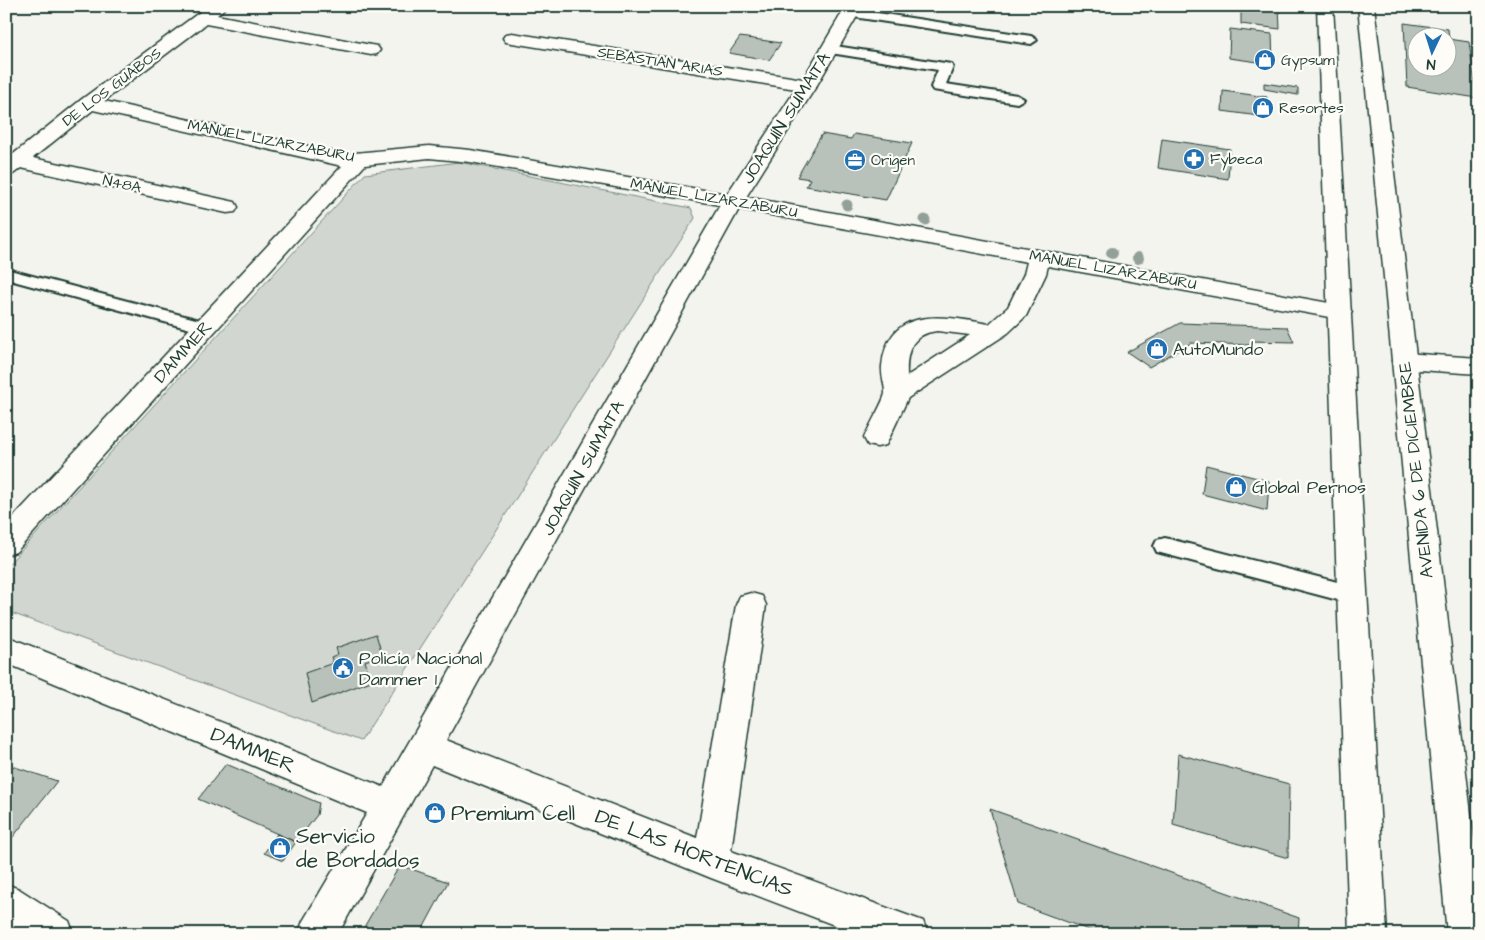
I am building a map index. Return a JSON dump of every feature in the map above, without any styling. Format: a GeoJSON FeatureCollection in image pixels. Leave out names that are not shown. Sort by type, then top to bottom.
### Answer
{"type":"FeatureCollection","features":[{"type":"Feature","properties":{"kind":"street","name":"DE LOS GUABOS"},"geometry":{"type":"LineString","coordinates":[[12,165],[89,103],[219,6]]}},
{"type":"Feature","properties":{"kind":"street"},"geometry":{"type":"LineString","coordinates":[[1325,6],[1368,934]]}},
{"type":"Feature","properties":{"kind":"street","name":"AVENIDA 6 DE DICIEMBRE"},"geometry":{"type":"LineString","coordinates":[[1366,6],[1466,934]]}},
{"type":"Feature","properties":{"kind":"street","name":"JOAQUÍN SUMAITA"},"geometry":{"type":"LineString","coordinates":[[317,934],[425,747],[733,201],[808,85],[853,10]]}},
{"type":"Feature","properties":{"kind":"street"},"geometry":{"type":"LineString","coordinates":[[204,18],[371,50]]}},
{"type":"Feature","properties":{"kind":"street","name":"SEBASTIAN ARIAS"},"geometry":{"type":"LineString","coordinates":[[512,38],[808,85]]}},
{"type":"Feature","properties":{"kind":"street","name":"MANUEL LIZARZABURU"},"geometry":{"type":"LineString","coordinates":[[89,103],[334,158],[358,160],[408,153],[450,153],[733,201],[1340,312]]}},
{"type":"Feature","properties":{"kind":"street","name":"DAMMER"},"geometry":{"type":"LineString","coordinates":[[6,544],[358,160]]}},
{"type":"Feature","properties":{"kind":"street","name":"N48A"},"geometry":{"type":"LineString","coordinates":[[12,165],[227,207]]}},
{"type":"Feature","properties":{"kind":"street"},"geometry":{"type":"LineString","coordinates":[[877,438],[898,393],[1010,320],[1018,311],[1035,274],[1039,257]]}},
{"type":"Feature","properties":{"kind":"street"},"geometry":{"type":"LineString","coordinates":[[898,393],[893,377],[897,353],[902,338],[910,331],[918,326],[938,324],[992,332]]}},
{"type":"Feature","properties":{"kind":"street"},"geometry":{"type":"LineString","coordinates":[[1404,361],[1479,366]]}},
{"type":"Feature","properties":{"kind":"street"},"geometry":{"type":"LineString","coordinates":[[711,860],[751,605]]}},
{"type":"Feature","properties":{"kind":"street","name":"DAMMER"},"geometry":{"type":"LineString","coordinates":[[6,649],[390,806]]}},
{"type":"Feature","properties":{"kind":"street","name":"DE LAS HORTENCIAS"},"geometry":{"type":"LineString","coordinates":[[425,747],[711,860],[861,926],[909,934]]}},
{"type":"Feature","properties":{"kind":"street"},"geometry":{"type":"LineString","coordinates":[[6,902],[55,934]]}},
{"type":"Feature","properties":{"kind":"lane"},"geometry":{"type":"LineString","coordinates":[[853,10],[1030,40]]}},
{"type":"Feature","properties":{"kind":"lane"},"geometry":{"type":"LineString","coordinates":[[829,50],[946,68],[938,86],[1017,99]]}},
{"type":"Feature","properties":{"kind":"lane"},"geometry":{"type":"LineString","coordinates":[[6,274],[206,327]]}},
{"type":"Feature","properties":{"kind":"lane"},"geometry":{"type":"LineString","coordinates":[[1165,546],[1353,595]]}},
{"type":"Feature","properties":{"kind":"shaded area"},"geometry":{"type":"Polygon","coordinates":[[[459,162],[691,208],[695,218],[361,741],[6,611],[6,567],[365,174],[459,162]]]}},
{"type":"Feature","properties":{"kind":"building"},"geometry":{"type":"Polygon","coordinates":[[[1241,6],[1279,6],[1280,29],[1241,24],[1241,6]]]}},
{"type":"Feature","properties":{"kind":"building"},"geometry":{"type":"Polygon","coordinates":[[[1404,23],[1441,28],[1408,28],[1408,78],[1458,78],[1458,40],[1469,42],[1477,98],[1407,87],[1404,23]]]}},
{"type":"Feature","properties":{"kind":"building"},"geometry":{"type":"Polygon","coordinates":[[[1230,29],[1272,34],[1273,64],[1229,58],[1230,29]]]}},
{"type":"Feature","properties":{"kind":"building"},"geometry":{"type":"Polygon","coordinates":[[[740,37],[781,43],[769,60],[729,53],[740,37]]]}},
{"type":"Feature","properties":{"kind":"building"},"geometry":{"type":"Polygon","coordinates":[[[1264,83],[1298,88],[1298,95],[1264,89],[1264,83]]]}},
{"type":"Feature","properties":{"kind":"building"},"geometry":{"type":"Polygon","coordinates":[[[1223,91],[1267,97],[1266,117],[1222,111],[1223,91]]]}},
{"type":"Feature","properties":{"kind":"building","name":"Origen"},"geometry":{"type":"Polygon","coordinates":[[[822,134],[851,139],[854,134],[912,143],[886,200],[806,186],[810,179],[797,177],[822,134]]]}},
{"type":"Feature","properties":{"kind":"building","name":"Fybeca"},"geometry":{"type":"Polygon","coordinates":[[[1162,139],[1230,149],[1228,179],[1158,168],[1162,139]]]}},
{"type":"Feature","properties":{"kind":"building","name":"AutoMundo"},"geometry":{"type":"Polygon","coordinates":[[[1180,323],[1287,327],[1294,342],[1250,341],[1252,345],[1191,343],[1149,367],[1127,352],[1180,323]]]}},
{"type":"Feature","properties":{"kind":"building","name":"Global Pernos"},"geometry":{"type":"Polygon","coordinates":[[[1206,465],[1269,481],[1267,511],[1202,494],[1206,465]]]}},
{"type":"Feature","properties":{"kind":"building","name":"Policía Nacional Dammer 1"},"geometry":{"type":"Polygon","coordinates":[[[376,634],[382,655],[365,661],[371,681],[312,703],[305,673],[333,663],[331,657],[338,654],[336,648],[376,634]]]}},
{"type":"Feature","properties":{"kind":"building"},"geometry":{"type":"Polygon","coordinates":[[[1178,754],[1289,784],[1288,858],[1173,825],[1178,754]]]}},
{"type":"Feature","properties":{"kind":"building"},"geometry":{"type":"Polygon","coordinates":[[[6,764],[57,781],[6,846],[6,764]]]}},
{"type":"Feature","properties":{"kind":"building"},"geometry":{"type":"Polygon","coordinates":[[[226,764],[319,803],[317,815],[296,842],[198,799],[226,764]]]}},
{"type":"Feature","properties":{"kind":"building","name":"Premium Cell"},"geometry":{"type":"Polygon","coordinates":[[[433,805],[444,810],[437,820],[426,816],[433,805]]]}},
{"type":"Feature","properties":{"kind":"building"},"geometry":{"type":"Polygon","coordinates":[[[990,809],[1299,918],[1298,934],[1100,934],[1018,904],[990,809]]]}},
{"type":"Feature","properties":{"kind":"building","name":"Servicio de Bordados"},"geometry":{"type":"Polygon","coordinates":[[[277,834],[296,842],[283,861],[264,853],[277,834]]]}},
{"type":"Feature","properties":{"kind":"building"},"geometry":{"type":"Polygon","coordinates":[[[400,865],[448,882],[420,934],[360,934],[400,865]]]}},
{"type":"Feature","properties":{"kind":"place","name":"Gypsum"},"geometry":{"type":"Point","coordinates":[1265,60]}},
{"type":"Feature","properties":{"kind":"place","name":"Resortes"},"geometry":{"type":"Point","coordinates":[1263,108]}},
{"type":"Feature","properties":{"kind":"place","name":"Fybeca"},"geometry":{"type":"Point","coordinates":[1194,159]}},
{"type":"Feature","properties":{"kind":"place","name":"Origen"},"geometry":{"type":"Point","coordinates":[855,160]}},
{"type":"Feature","properties":{"kind":"place","name":"AutoMundo"},"geometry":{"type":"Point","coordinates":[1157,349]}},
{"type":"Feature","properties":{"kind":"place","name":"Global Pernos"},"geometry":{"type":"Point","coordinates":[1236,487]}},
{"type":"Feature","properties":{"kind":"place","name":"Policía Nacional Dammer 1"},"geometry":{"type":"Point","coordinates":[343,668]}},
{"type":"Feature","properties":{"kind":"place","name":"Premium Cell"},"geometry":{"type":"Point","coordinates":[435,813]}},
{"type":"Feature","properties":{"kind":"place","name":"Servicio de Bordados"},"geometry":{"type":"Point","coordinates":[280,848]}}]}
